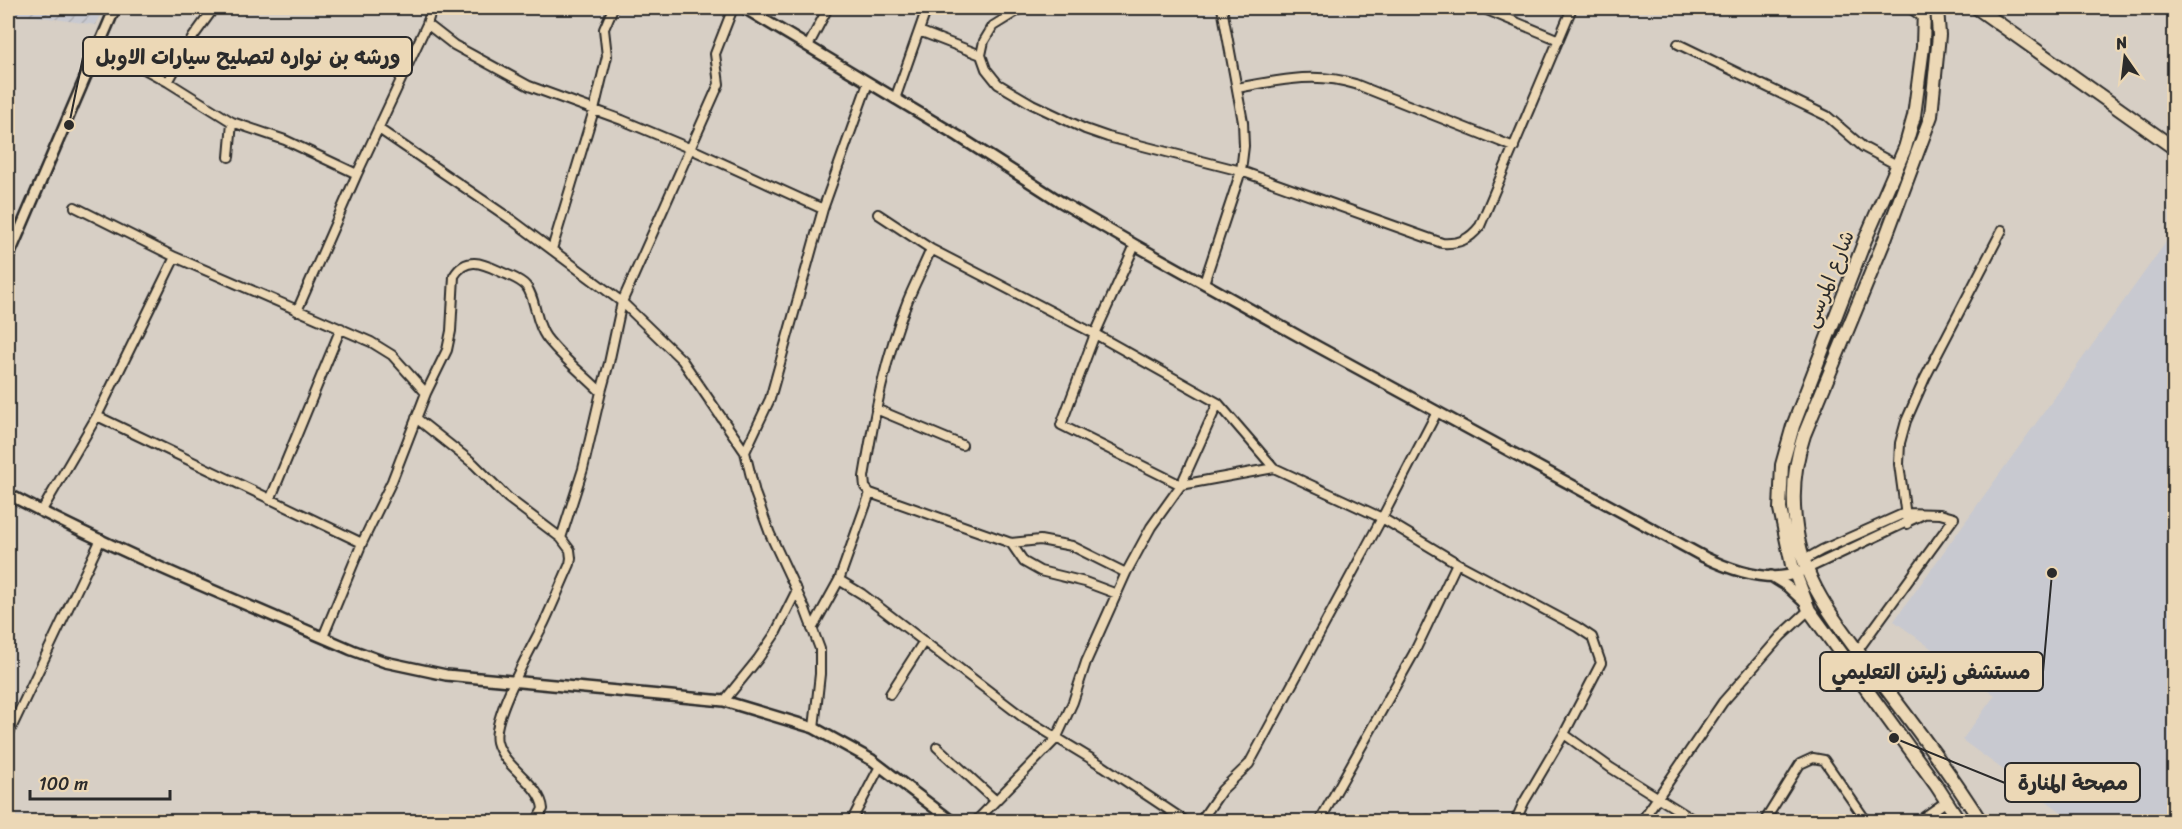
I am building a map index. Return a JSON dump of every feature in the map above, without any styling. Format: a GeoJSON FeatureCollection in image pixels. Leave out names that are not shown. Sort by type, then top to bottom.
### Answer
{"type":"FeatureCollection","features":[{"type":"Feature","properties":{"kind":"main road","name":"شارع المرسى"},"geometry":{"type":"LineString","coordinates":[[1937,8],[1939,21],[1931,116],[1885,238],[1815,405],[1799,450],[1793,506],[1806,565],[1821,598],[1950,773],[1981,822]]}},
{"type":"Feature","properties":{"kind":"main road"},"geometry":{"type":"LineString","coordinates":[[1939,21],[1943,8]]}},
{"type":"Feature","properties":{"kind":"main road"},"geometry":{"type":"LineString","coordinates":[[1977,8],[2175,148]]}},
{"type":"Feature","properties":{"kind":"main road","name":"شارع المرسى"},"geometry":{"type":"LineString","coordinates":[[1924,13],[1920,83],[1905,148],[1807,389],[1787,446],[1782,465],[1780,509],[1793,569],[1807,607],[1960,822]]}},
{"type":"Feature","properties":{"kind":"street"},"geometry":{"type":"LineString","coordinates":[[8,258],[115,8]]}},
{"type":"Feature","properties":{"kind":"street"},"geometry":{"type":"LineString","coordinates":[[168,82],[193,37],[214,8]]}},
{"type":"Feature","properties":{"kind":"street"},"geometry":{"type":"LineString","coordinates":[[297,311],[357,174],[427,24],[432,8]]}},
{"type":"Feature","properties":{"kind":"street"},"geometry":{"type":"LineString","coordinates":[[552,249],[594,110],[607,56],[604,29],[613,8]]}},
{"type":"Feature","properties":{"kind":"street"},"geometry":{"type":"LineString","coordinates":[[561,538],[584,469],[622,302],[719,84],[715,54],[733,8]]}},
{"type":"Feature","properties":{"kind":"street"},"geometry":{"type":"LineString","coordinates":[[744,8],[958,136],[1061,202],[1204,283],[1704,557],[1732,569],[1771,576],[1787,586],[1807,607],[1723,702],[1641,822]]}},
{"type":"Feature","properties":{"kind":"street"},"geometry":{"type":"LineString","coordinates":[[895,99],[927,8]]}},
{"type":"Feature","properties":{"kind":"street"},"geometry":{"type":"LineString","coordinates":[[1022,8],[993,26],[984,41],[981,55],[986,69],[998,84],[1032,104],[1085,129],[1108,137],[1241,171],[1442,243],[1453,244],[1464,241],[1480,226],[1572,8]]}},
{"type":"Feature","properties":{"kind":"street"},"geometry":{"type":"LineString","coordinates":[[1204,283],[1241,171],[1244,134],[1222,8]]}},
{"type":"Feature","properties":{"kind":"street"},"geometry":{"type":"LineString","coordinates":[[1482,8],[1559,40]]}},
{"type":"Feature","properties":{"kind":"street"},"geometry":{"type":"LineString","coordinates":[[1910,8],[1924,13]]}},
{"type":"Feature","properties":{"kind":"street"},"geometry":{"type":"LineString","coordinates":[[808,46],[824,9]]}},
{"type":"Feature","properties":{"kind":"street"},"geometry":{"type":"LineString","coordinates":[[427,24],[454,45],[529,86],[689,148],[823,209]]}},
{"type":"Feature","properties":{"kind":"street"},"geometry":{"type":"LineString","coordinates":[[918,31],[981,55]]}},
{"type":"Feature","properties":{"kind":"street"},"geometry":{"type":"LineString","coordinates":[[1678,44],[1827,116],[1863,147],[1897,165]]}},
{"type":"Feature","properties":{"kind":"street"},"geometry":{"type":"LineString","coordinates":[[100,45],[168,82],[232,122],[285,140],[357,174]]}},
{"type":"Feature","properties":{"kind":"street"},"geometry":{"type":"LineString","coordinates":[[1237,88],[1302,77],[1336,79],[1355,84],[1514,147]]}},
{"type":"Feature","properties":{"kind":"street"},"geometry":{"type":"LineString","coordinates":[[745,452],[770,399],[823,209],[868,83]]}},
{"type":"Feature","properties":{"kind":"street"},"geometry":{"type":"LineString","coordinates":[[229,157],[232,122]]}},
{"type":"Feature","properties":{"kind":"street"},"geometry":{"type":"LineString","coordinates":[[379,129],[552,249],[622,302],[682,360],[745,452],[754,493],[770,534],[797,590],[820,649],[814,728]]}},
{"type":"Feature","properties":{"kind":"street"},"geometry":{"type":"LineString","coordinates":[[75,207],[175,257],[371,342],[392,355],[426,393]]}},
{"type":"Feature","properties":{"kind":"street"},"geometry":{"type":"LineString","coordinates":[[878,214],[931,249],[1095,334],[1218,403],[1274,468],[1382,519],[1457,564],[1592,637],[1601,663],[1515,822]]}},
{"type":"Feature","properties":{"kind":"street"},"geometry":{"type":"LineString","coordinates":[[1907,524],[1900,452],[1906,421],[1936,357],[2002,230]]}},
{"type":"Feature","properties":{"kind":"street"},"geometry":{"type":"LineString","coordinates":[[1135,244],[1095,334],[1060,425],[1181,485],[1274,468]]}},
{"type":"Feature","properties":{"kind":"street"},"geometry":{"type":"LineString","coordinates":[[931,249],[902,316],[887,364],[876,409],[864,477],[865,487],[870,493],[1011,543],[1027,540],[1051,541],[1079,549],[1126,573]]}},
{"type":"Feature","properties":{"kind":"street"},"geometry":{"type":"LineString","coordinates":[[41,512],[98,416],[175,257]]}},
{"type":"Feature","properties":{"kind":"street"},"geometry":{"type":"LineString","coordinates":[[322,637],[362,543],[392,481],[426,393],[447,350],[451,331],[454,276],[458,269],[464,265],[482,264],[526,285],[547,338],[601,392]]}},
{"type":"Feature","properties":{"kind":"street"},"geometry":{"type":"LineString","coordinates":[[270,500],[341,328]]}},
{"type":"Feature","properties":{"kind":"street"},"geometry":{"type":"LineString","coordinates":[[975,822],[1056,739],[1073,702],[1086,662],[1126,573],[1151,527],[1181,485],[1218,403]]}},
{"type":"Feature","properties":{"kind":"street"},"geometry":{"type":"LineString","coordinates":[[876,409],[962,445]]}},
{"type":"Feature","properties":{"kind":"street"},"geometry":{"type":"LineString","coordinates":[[1200,822],[1222,790],[1249,764],[1382,519],[1437,412]]}},
{"type":"Feature","properties":{"kind":"street"},"geometry":{"type":"LineString","coordinates":[[98,416],[362,543]]}},
{"type":"Feature","properties":{"kind":"street"},"geometry":{"type":"LineString","coordinates":[[416,418],[474,464],[508,498],[561,538],[570,550],[570,564],[513,682],[496,733],[501,751],[541,798],[543,809],[536,822]]}},
{"type":"Feature","properties":{"kind":"street"},"geometry":{"type":"LineString","coordinates":[[812,629],[839,580],[870,493]]}},
{"type":"Feature","properties":{"kind":"street"},"geometry":{"type":"LineString","coordinates":[[8,494],[41,512],[101,539],[374,658],[446,675],[724,701],[814,728],[880,766],[953,822]]}},
{"type":"Feature","properties":{"kind":"street"},"geometry":{"type":"LineString","coordinates":[[1806,565],[1822,550],[1905,513],[1940,514],[1954,518],[1858,650]]}},
{"type":"Feature","properties":{"kind":"street"},"geometry":{"type":"LineString","coordinates":[[1771,576],[1806,565],[1907,524],[1925,514]]}},
{"type":"Feature","properties":{"kind":"street"},"geometry":{"type":"LineString","coordinates":[[8,735],[101,539]]}},
{"type":"Feature","properties":{"kind":"street"},"geometry":{"type":"LineString","coordinates":[[1011,543],[1024,562],[1040,571],[1085,582],[1117,594]]}},
{"type":"Feature","properties":{"kind":"street"},"geometry":{"type":"LineString","coordinates":[[1320,822],[1414,653],[1457,564]]}},
{"type":"Feature","properties":{"kind":"street"},"geometry":{"type":"LineString","coordinates":[[839,580],[862,594],[1024,718],[1103,766],[1186,822]]}},
{"type":"Feature","properties":{"kind":"street"},"geometry":{"type":"LineString","coordinates":[[724,701],[775,634],[797,590]]}},
{"type":"Feature","properties":{"kind":"street"},"geometry":{"type":"LineString","coordinates":[[890,694],[924,641]]}},
{"type":"Feature","properties":{"kind":"street"},"geometry":{"type":"LineString","coordinates":[[1564,734],[1611,768],[1697,822]]}},
{"type":"Feature","properties":{"kind":"street"},"geometry":{"type":"LineString","coordinates":[[937,747],[996,800]]}},
{"type":"Feature","properties":{"kind":"street"},"geometry":{"type":"LineString","coordinates":[[1764,822],[1800,764],[1813,758],[1824,760],[1867,822]]}},
{"type":"Feature","properties":{"kind":"street"},"geometry":{"type":"LineString","coordinates":[[851,822],[880,766]]}},
{"type":"Feature","properties":{"kind":"street"},"geometry":{"type":"LineString","coordinates":[[1917,822],[1947,801]]}},
{"type":"Feature","properties":{"kind":"shaded area"},"geometry":{"type":"Polygon","coordinates":[[[8,8],[103,8],[96,25],[8,12],[8,8]]]}},
{"type":"Feature","properties":{"kind":"shaded area"},"geometry":{"type":"Polygon","coordinates":[[[2174,231],[2174,818],[2172,822],[2074,821],[1962,740],[1995,695],[1894,621],[2174,231]]]}},
{"type":"Feature","properties":{"kind":"place","name":"ورشه بن نواره لتصليح سيارات الاوبل"},"geometry":{"type":"Point","coordinates":[69,125]}},
{"type":"Feature","properties":{"kind":"place","name":"مستشفى زليتن التعليمي"},"geometry":{"type":"Point","coordinates":[2052,573]}},
{"type":"Feature","properties":{"kind":"place","name":"مصحة المنارة"},"geometry":{"type":"Point","coordinates":[1894,738]}}]}
